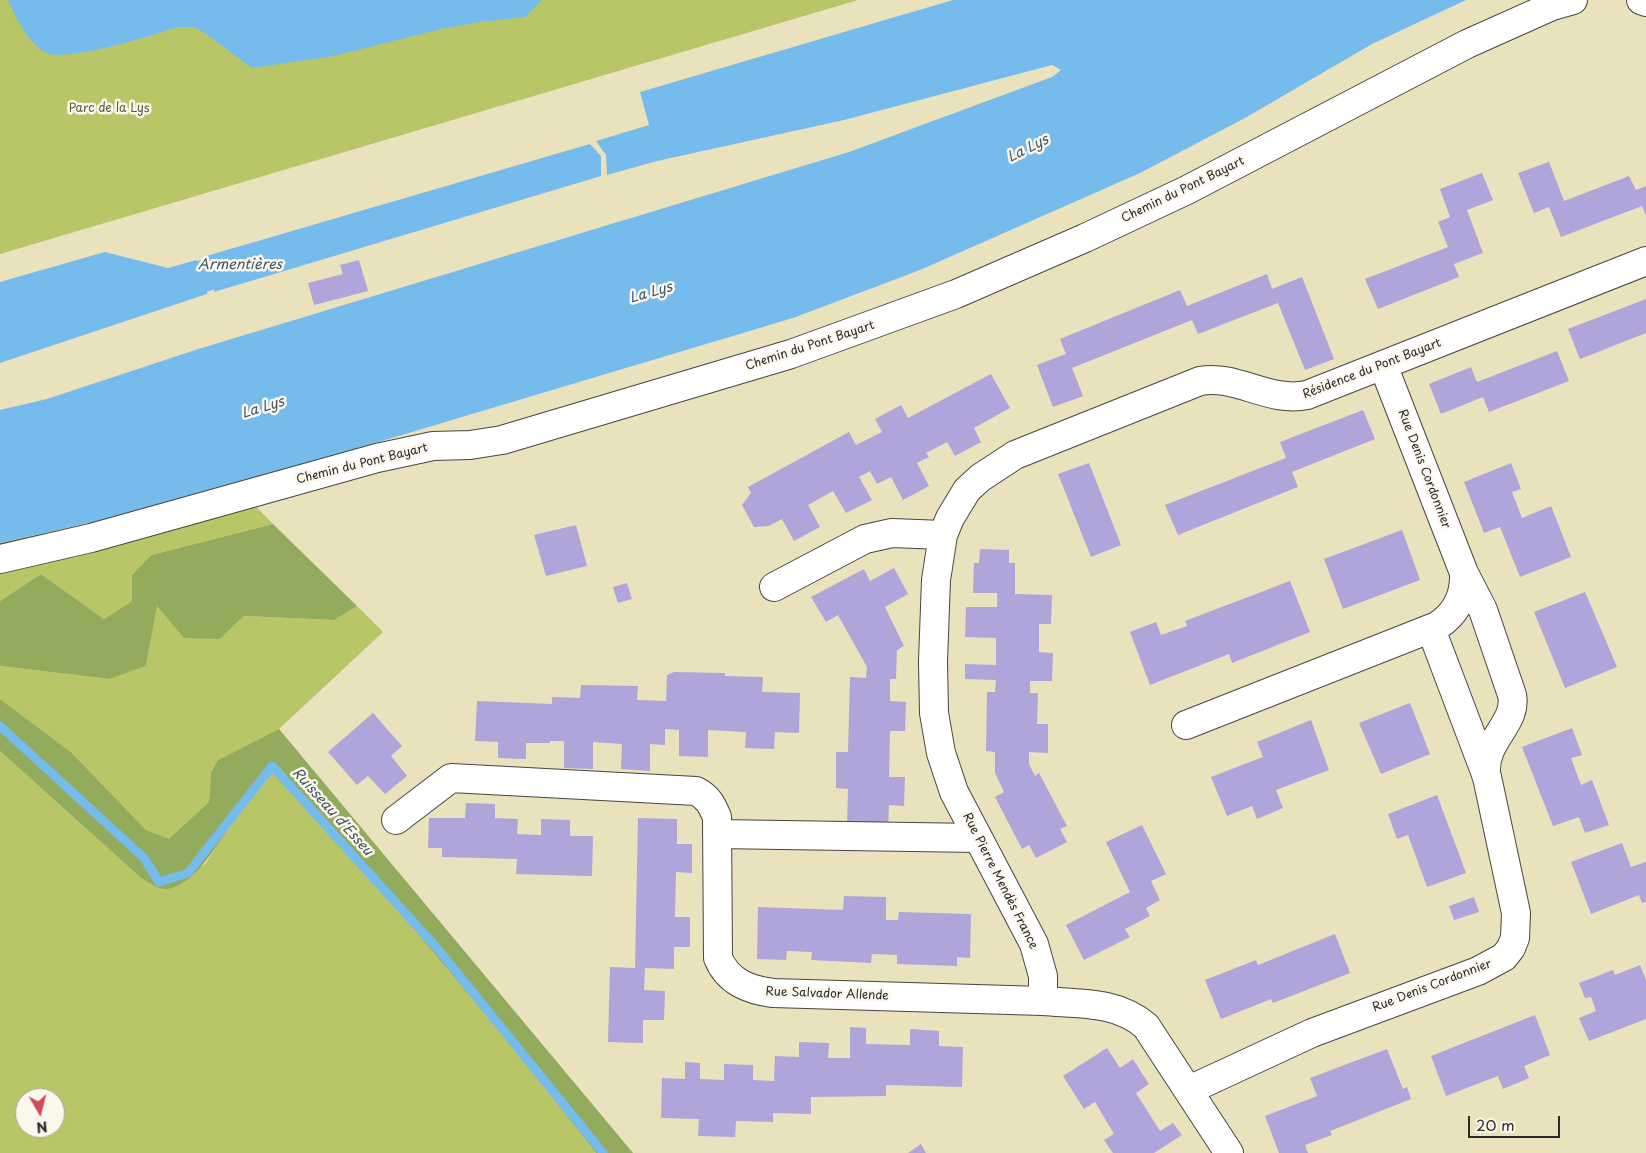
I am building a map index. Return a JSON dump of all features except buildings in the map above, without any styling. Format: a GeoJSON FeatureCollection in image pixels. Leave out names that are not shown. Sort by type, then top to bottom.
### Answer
{"type":"FeatureCollection","features":[{"type":"Feature","properties":{"kind":"street","name":"Chemin du Pont Bayart"},"geometry":{"type":"LineString","coordinates":[[0,559],[107,534],[377,458],[433,446],[470,445],[502,440],[842,337],[965,290],[1109,226],[1187,190],[1419,67],[1530,16],[1573,0]]}},
{"type":"Feature","properties":{"kind":"street"},"geometry":{"type":"LineString","coordinates":[[1641,0],[1646,2]]}},
{"type":"Feature","properties":{"kind":"street","name":"Résidence du Pont Bayart"},"geometry":{"type":"LineString","coordinates":[[1037,446],[1200,381],[1211,379],[1224,381],[1271,395],[1296,397],[1383,365],[1646,261]]}},
{"type":"Feature","properties":{"kind":"street","name":"Rue Denis Cordonnier"},"geometry":{"type":"LineString","coordinates":[[1189,1090],[1312,1033],[1478,971],[1504,957],[1515,938],[1516,913],[1487,776],[1486,758],[1493,742],[1511,716],[1514,702],[1483,610],[1464,573],[1383,365]]}},
{"type":"Feature","properties":{"kind":"street","name":"Rue Pierre Mendès France"},"geometry":{"type":"LineString","coordinates":[[1037,446],[1014,455],[980,478],[958,503],[943,536],[936,588],[934,713],[946,772],[977,838],[1034,944],[1043,976],[1044,1001]]}},
{"type":"Feature","properties":{"kind":"street"},"geometry":{"type":"LineString","coordinates":[[774,587],[865,539],[892,533],[943,536]]}},
{"type":"Feature","properties":{"kind":"street","name":"Rue Denis Cordonnier"},"geometry":{"type":"LineString","coordinates":[[1186,725],[1431,629],[1451,617],[1455,611],[1463,593],[1464,573]]}},
{"type":"Feature","properties":{"kind":"street","name":"Rue Denis Cordonnier"},"geometry":{"type":"LineString","coordinates":[[1431,629],[1487,776]]}},
{"type":"Feature","properties":{"kind":"street","name":"Rue Salvador Allende"},"geometry":{"type":"LineString","coordinates":[[396,820],[452,778],[696,790],[704,795],[712,805],[717,817],[718,958],[722,967],[740,985],[757,991],[773,993],[1044,1001]]}},
{"type":"Feature","properties":{"kind":"street"},"geometry":{"type":"LineString","coordinates":[[717,834],[977,838]]}},
{"type":"Feature","properties":{"kind":"street"},"geometry":{"type":"LineString","coordinates":[[1044,1001],[1104,1006],[1133,1015],[1146,1026],[1229,1153]]}},
{"type":"Feature","properties":{"kind":"green space","name":"Parc de la Lys"},"geometry":{"type":"Polygon","coordinates":[[[0,0],[858,0],[0,254],[0,0]]]}},
{"type":"Feature","properties":{"kind":"green space"},"geometry":{"type":"Polygon","coordinates":[[[234,484],[273,524],[151,555],[132,575],[132,601],[104,619],[41,574],[0,601],[0,543],[111,518],[234,484]]]}},
{"type":"Feature","properties":{"kind":"green space"},"geometry":{"type":"Polygon","coordinates":[[[273,524],[357,606],[334,620],[244,616],[220,639],[184,638],[157,606],[146,666],[110,679],[0,666],[0,601],[41,574],[104,619],[132,601],[132,575],[151,555],[273,524]]]}},
{"type":"Feature","properties":{"kind":"green space"},"geometry":{"type":"Polygon","coordinates":[[[157,605],[220,639],[244,616],[333,620],[357,606],[383,632],[279,729],[218,760],[211,772],[209,802],[169,840],[146,830],[71,752],[0,699],[0,666],[110,679],[146,666],[157,605]]]}},
{"type":"Feature","properties":{"kind":"green space"},"geometry":{"type":"Polygon","coordinates":[[[0,699],[71,752],[146,830],[169,839],[209,802],[211,772],[218,760],[279,729],[633,1153],[596,1153],[523,1060],[280,768],[267,769],[208,858],[194,874],[180,885],[162,889],[141,878],[0,751],[0,699]]]}},
{"type":"Feature","properties":{"kind":"green space"},"geometry":{"type":"Polygon","coordinates":[[[0,751],[141,878],[164,889],[206,863],[255,782],[267,769],[280,768],[523,1060],[596,1153],[0,1153],[0,751]]]}},
{"type":"Feature","properties":{"kind":"water"},"geometry":{"type":"Polygon","coordinates":[[[8,0],[542,0],[525,17],[441,29],[334,56],[252,68],[203,32],[193,27],[179,27],[90,51],[56,55],[45,52],[27,36],[8,0]]]}},
{"type":"Feature","properties":{"kind":"water","name":"La Lys"},"geometry":{"type":"Polygon","coordinates":[[[953,0],[1466,0],[1372,44],[1245,118],[1140,173],[920,270],[793,318],[315,461],[111,518],[0,543],[0,410],[47,399],[192,351],[849,152],[1052,77],[1061,70],[1052,65],[844,120],[657,161],[607,175],[606,155],[596,141],[649,125],[640,92],[953,0]]]}},
{"type":"Feature","properties":{"kind":"water","name":"Armentières"},"geometry":{"type":"Polygon","coordinates":[[[590,144],[601,156],[601,176],[214,292],[215,272],[203,257],[590,144]]]}},
{"type":"Feature","properties":{"kind":"water"},"geometry":{"type":"Polygon","coordinates":[[[105,252],[168,268],[196,260],[208,274],[207,294],[0,363],[0,282],[105,252]]]}},
{"type":"Feature","properties":{"kind":"waterway"},"geometry":{"type":"LineString","coordinates":[[166,288],[257,259]]}},
{"type":"Feature","properties":{"kind":"waterway","name":"Ruisseau d'Esseu"},"geometry":{"type":"LineString","coordinates":[[0,726],[144,858],[159,882],[188,873],[272,766],[437,948],[603,1153]]}}]}
